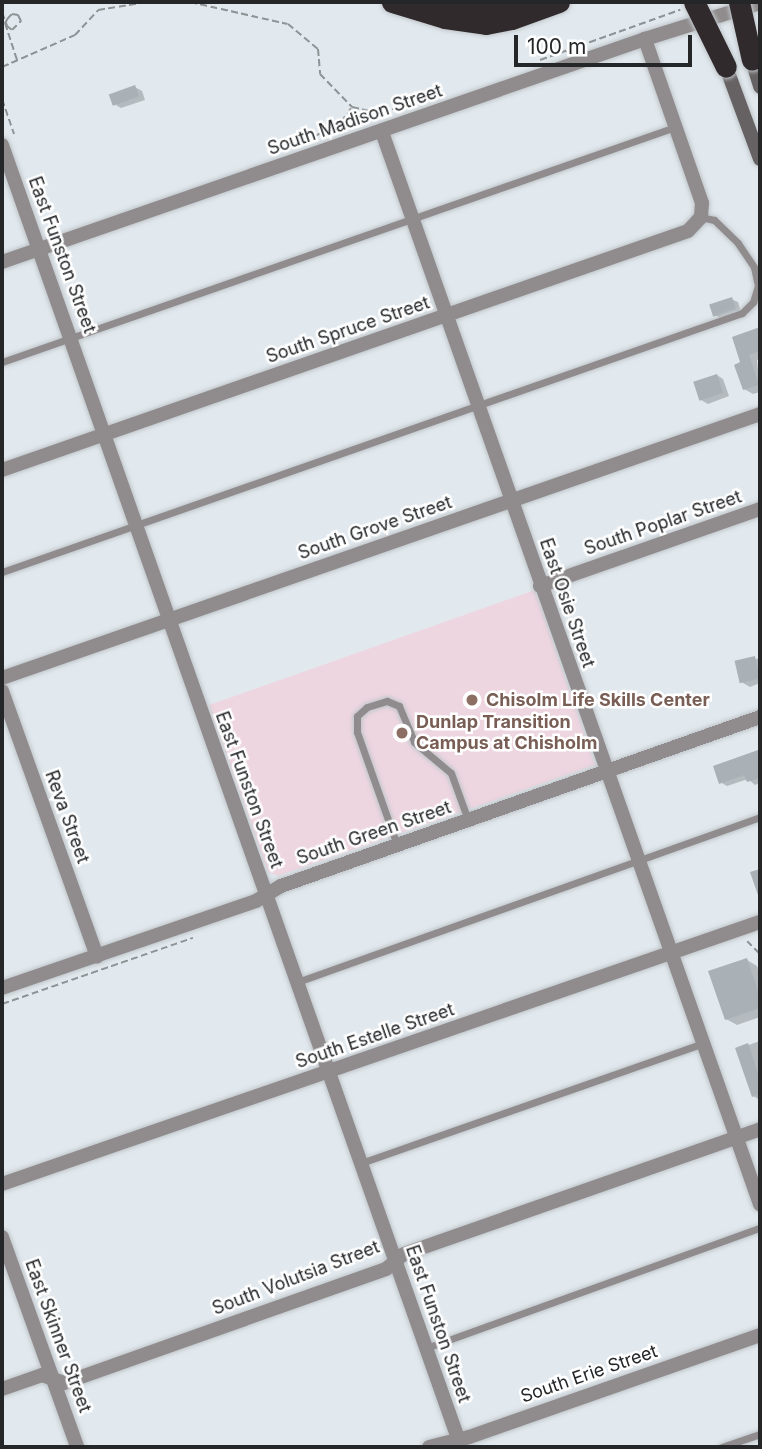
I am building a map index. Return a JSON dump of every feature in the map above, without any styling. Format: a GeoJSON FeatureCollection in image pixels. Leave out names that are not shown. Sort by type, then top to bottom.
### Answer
{"type":"FeatureCollection","features":[{"type":"Feature","properties":{"kind":"highway"},"geometry":{"type":"LineString","coordinates":[[392,2],[445,18],[486,24],[512,19],[559,2]]}},
{"type":"Feature","properties":{"kind":"highway"},"geometry":{"type":"LineString","coordinates":[[443,2],[481,9],[515,2]]}},
{"type":"Feature","properties":{"kind":"highway"},"geometry":{"type":"LineString","coordinates":[[739,2],[752,60]]}},
{"type":"Feature","properties":{"kind":"highway"},"geometry":{"type":"LineString","coordinates":[[689,5],[726,67]]}},
{"type":"Feature","properties":{"kind":"main road"},"geometry":{"type":"LineString","coordinates":[[752,60],[760,87]]}},
{"type":"Feature","properties":{"kind":"main road"},"geometry":{"type":"LineString","coordinates":[[726,67],[760,159]]}},
{"type":"Feature","properties":{"kind":"street","name":"South Madison Street"},"geometry":{"type":"LineString","coordinates":[[2,262],[645,39],[760,3]]}},
{"type":"Feature","properties":{"kind":"street"},"geometry":{"type":"LineString","coordinates":[[645,39],[702,203],[701,217]]}},
{"type":"Feature","properties":{"kind":"street","name":"East Osie Street"},"geometry":{"type":"LineString","coordinates":[[382,132],[760,1204]]}},
{"type":"Feature","properties":{"kind":"street","name":"East Funston Street"},"geometry":{"type":"LineString","coordinates":[[3,150],[460,1443]]}},
{"type":"Feature","properties":{"kind":"street","name":"South Spruce Street"},"geometry":{"type":"LineString","coordinates":[[2,470],[688,231],[701,217]]}},
{"type":"Feature","properties":{"kind":"street","name":"South Grove Street"},"geometry":{"type":"LineString","coordinates":[[2,678],[760,414]]}},
{"type":"Feature","properties":{"kind":"street","name":"South Poplar Street"},"geometry":{"type":"LineString","coordinates":[[540,586],[760,509]]}},
{"type":"Feature","properties":{"kind":"street","name":"Reva Street"},"geometry":{"type":"LineString","coordinates":[[2,691],[97,956]]}},
{"type":"Feature","properties":{"kind":"street","name":"South Green Street"},"geometry":{"type":"LineString","coordinates":[[2,988],[253,902],[281,886],[760,717]]}},
{"type":"Feature","properties":{"kind":"street","name":"South Estelle Street"},"geometry":{"type":"LineString","coordinates":[[2,1184],[760,922]]}},
{"type":"Feature","properties":{"kind":"street","name":"South Volutsia Street"},"geometry":{"type":"LineString","coordinates":[[2,1389],[42,1375],[64,1383],[386,1269],[404,1254],[760,1129]]}},
{"type":"Feature","properties":{"kind":"street","name":"East Skinner Street"},"geometry":{"type":"LineString","coordinates":[[2,1237],[77,1447]]}},
{"type":"Feature","properties":{"kind":"street","name":"South Erie Street"},"geometry":{"type":"LineString","coordinates":[[429,1447],[460,1443],[760,1335]]}},
{"type":"Feature","properties":{"kind":"lane"},"geometry":{"type":"LineString","coordinates":[[2,362],[413,221],[676,127]]}},
{"type":"Feature","properties":{"kind":"lane"},"geometry":{"type":"LineString","coordinates":[[2,572],[742,313],[753,302],[758,286],[754,267],[738,243],[714,220],[701,217]]}},
{"type":"Feature","properties":{"kind":"lane"},"geometry":{"type":"LineString","coordinates":[[397,845],[357,732],[357,716],[366,707],[387,701],[399,706],[414,742],[451,773],[468,820]]}},
{"type":"Feature","properties":{"kind":"lane"},"geometry":{"type":"LineString","coordinates":[[297,982],[760,817]]}},
{"type":"Feature","properties":{"kind":"lane"},"geometry":{"type":"LineString","coordinates":[[361,1163],[703,1042]]}},
{"type":"Feature","properties":{"kind":"lane"},"geometry":{"type":"LineString","coordinates":[[426,1348],[760,1228]]}},
{"type":"Feature","properties":{"kind":"lane"},"geometry":{"type":"LineString","coordinates":[[722,1447],[760,1434]]}},
{"type":"Feature","properties":{"kind":"path"},"geometry":{"type":"LineString","coordinates":[[2,67],[75,35],[98,10],[147,2]]}},
{"type":"Feature","properties":{"kind":"path"},"geometry":{"type":"LineString","coordinates":[[190,2],[288,24],[318,49],[320,74],[352,107],[383,114],[406,102],[434,99]]}},
{"type":"Feature","properties":{"kind":"path"},"geometry":{"type":"LineString","coordinates":[[536,62],[689,5]]}},
{"type":"Feature","properties":{"kind":"path"},"geometry":{"type":"LineString","coordinates":[[2,12],[7,26],[12,30],[21,22],[18,15],[12,14],[8,18],[5,23],[18,61]]}},
{"type":"Feature","properties":{"kind":"path"},"geometry":{"type":"LineString","coordinates":[[2,99],[14,134]]}},
{"type":"Feature","properties":{"kind":"path"},"geometry":{"type":"LineString","coordinates":[[301,159],[299,147],[341,122],[352,107]]}},
{"type":"Feature","properties":{"kind":"path"},"geometry":{"type":"LineString","coordinates":[[747,941],[759,954],[760,961]]}},
{"type":"Feature","properties":{"kind":"shaded area","name":"Dunlap Transition Campus at Chisholm"},"geometry":{"type":"Polygon","coordinates":[[[535,590],[595,765],[278,876],[268,872],[209,705],[535,590]]]}},
{"type":"Feature","properties":{"kind":"building"},"geometry":{"type":"Polygon","coordinates":[[[135,85],[139,96],[113,106],[109,95],[135,85]]]}},
{"type":"Feature","properties":{"kind":"building"},"geometry":{"type":"Polygon","coordinates":[[[732,297],[736,309],[713,317],[709,304],[732,297]]]}},
{"type":"Feature","properties":{"kind":"building"},"geometry":{"type":"Polygon","coordinates":[[[760,327],[760,351],[749,355],[759,385],[743,390],[734,365],[740,362],[732,337],[760,327]]]}},
{"type":"Feature","properties":{"kind":"building"},"geometry":{"type":"Polygon","coordinates":[[[717,374],[723,393],[699,401],[693,382],[717,374]]]}},
{"type":"Feature","properties":{"kind":"building"},"geometry":{"type":"Polygon","coordinates":[[[755,656],[760,678],[740,683],[735,661],[755,656]]]}},
{"type":"Feature","properties":{"kind":"building"},"geometry":{"type":"Polygon","coordinates":[[[758,750],[760,778],[747,782],[744,775],[719,784],[713,766],[758,750]]]}},
{"type":"Feature","properties":{"kind":"building"},"geometry":{"type":"Polygon","coordinates":[[[760,869],[760,898],[759,898],[750,872],[760,869]]]}},
{"type":"Feature","properties":{"kind":"building"},"geometry":{"type":"Polygon","coordinates":[[[747,958],[760,997],[760,1008],[725,1020],[708,971],[747,958]]]}},
{"type":"Feature","properties":{"kind":"building"},"geometry":{"type":"Polygon","coordinates":[[[748,1043],[760,1079],[760,1094],[752,1097],[735,1048],[748,1043]]]}},
{"type":"Feature","properties":{"kind":"place","name":"Chisolm Life Skills Center"},"geometry":{"type":"Point","coordinates":[472,700]}},
{"type":"Feature","properties":{"kind":"place","name":"Dunlap Transition Campus at Chisholm"},"geometry":{"type":"Point","coordinates":[402,733]}}]}
